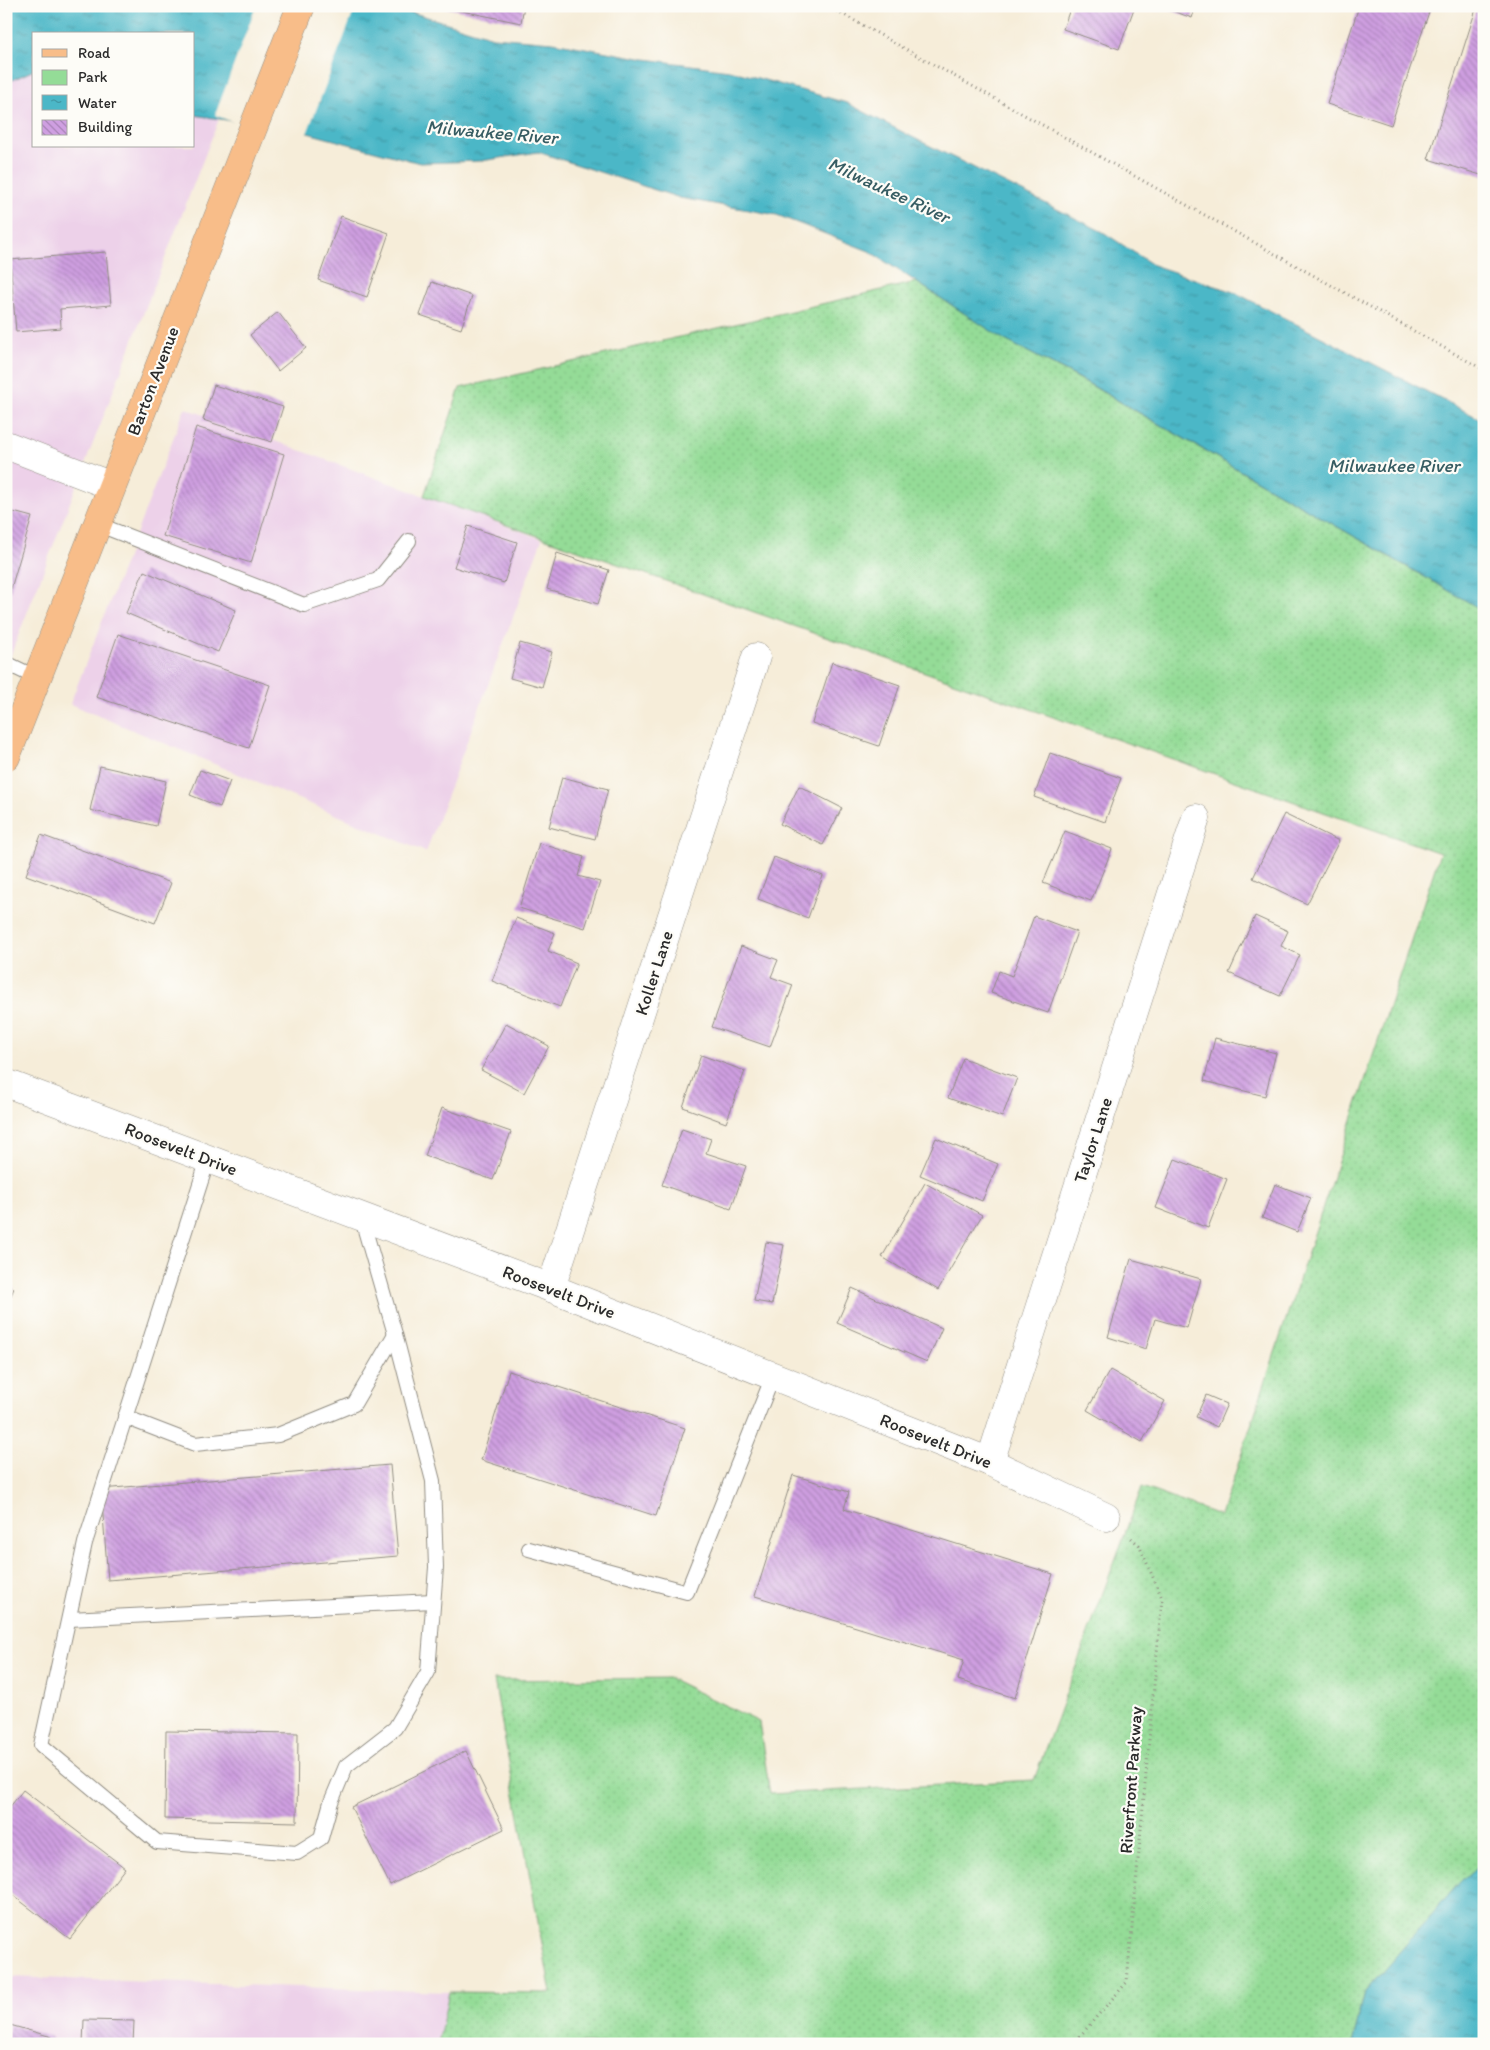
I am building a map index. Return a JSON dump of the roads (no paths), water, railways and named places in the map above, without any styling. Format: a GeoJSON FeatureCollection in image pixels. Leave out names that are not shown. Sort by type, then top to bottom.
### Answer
{"type":"FeatureCollection","features":[{"type":"Feature","properties":{"kind":"main road","name":"Barton Avenue"},"geometry":{"type":"LineString","coordinates":[[6,756],[301,6]]}},
{"type":"Feature","properties":{"kind":"street"},"geometry":{"type":"LineString","coordinates":[[6,445],[112,486]]}},
{"type":"Feature","properties":{"kind":"street","name":"Koller Lane"},"geometry":{"type":"LineString","coordinates":[[551,1288],[756,657]]}},
{"type":"Feature","properties":{"kind":"street","name":"Taylor Lane"},"geometry":{"type":"LineString","coordinates":[[990,1462],[1196,818]]}},
{"type":"Feature","properties":{"kind":"street","name":"Roosevelt Drive"},"geometry":{"type":"LineString","coordinates":[[6,1083],[551,1288],[990,1462],[1106,1517]]}},
{"type":"Feature","properties":{"kind":"lane"},"geometry":{"type":"LineString","coordinates":[[97,524],[304,605],[378,580],[410,541]]}},
{"type":"Feature","properties":{"kind":"lane"},"geometry":{"type":"LineString","coordinates":[[6,663],[37,678]]}},
{"type":"Feature","properties":{"kind":"lane"},"geometry":{"type":"LineString","coordinates":[[208,1159],[85,1543],[41,1745],[157,1842],[297,1853],[321,1838],[331,1802],[346,1766],[395,1728],[428,1672],[436,1567],[432,1481],[395,1334],[361,1216]]}},
{"type":"Feature","properties":{"kind":"lane"},"geometry":{"type":"LineString","coordinates":[[125,1418],[195,1444],[278,1435],[354,1404],[395,1334]]}},
{"type":"Feature","properties":{"kind":"lane"},"geometry":{"type":"LineString","coordinates":[[529,1549],[687,1592],[773,1376]]}},
{"type":"Feature","properties":{"kind":"lane"},"geometry":{"type":"LineString","coordinates":[[69,1618],[433,1601]]}},
{"type":"Feature","properties":{"kind":"water","name":"Milwaukee River"},"geometry":{"type":"Polygon","coordinates":[[[6,6],[242,6],[245,8],[245,6],[391,6],[493,37],[553,42],[645,59],[729,70],[847,103],[1103,232],[1153,265],[1236,293],[1484,421],[1484,611],[1079,378],[1005,340],[869,251],[777,215],[680,198],[538,152],[481,161],[420,163],[304,132],[195,115],[195,32],[32,32],[32,71],[6,83],[6,6]]]}},
{"type":"Feature","properties":{"kind":"water"},"geometry":{"type":"Polygon","coordinates":[[[1484,1860],[1484,2044],[1352,2044],[1365,1992],[1460,1882],[1484,1860]]]}}]}
